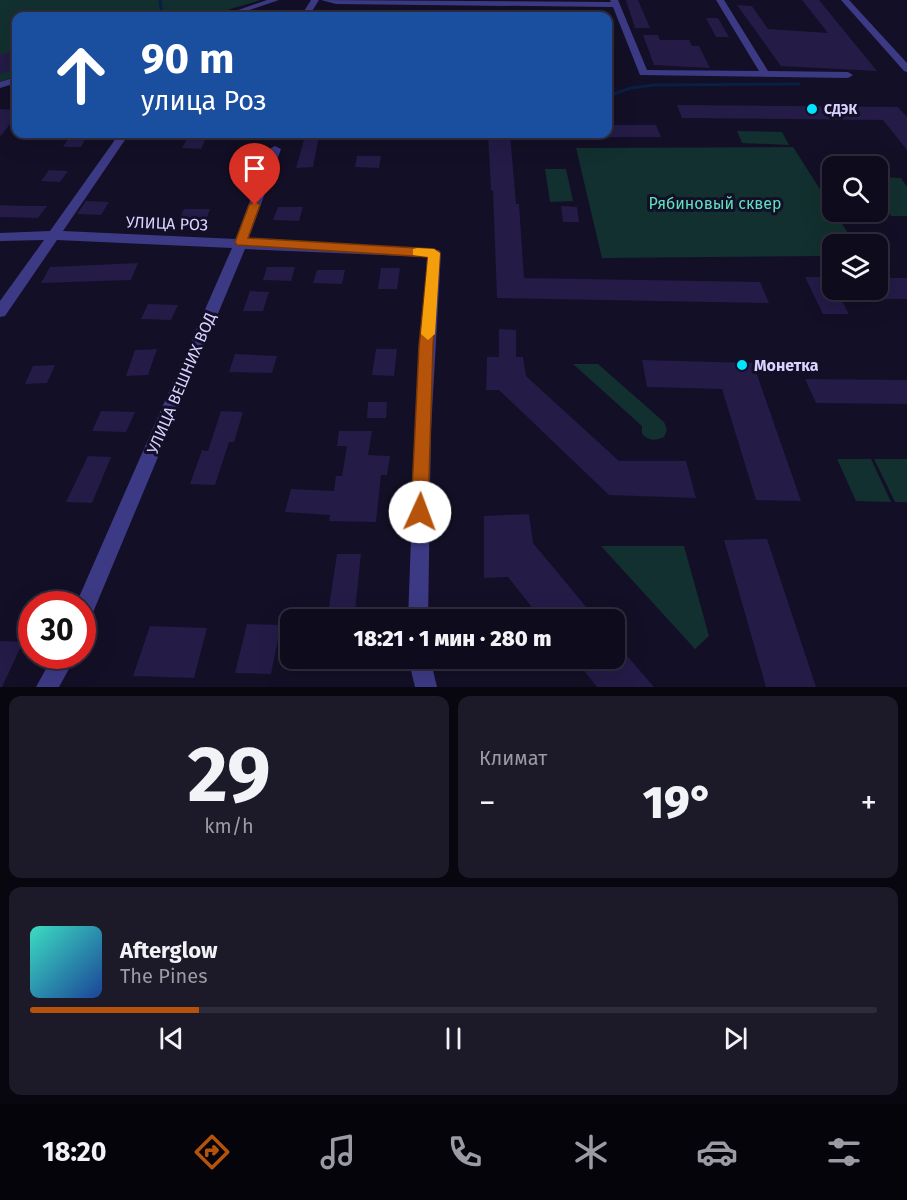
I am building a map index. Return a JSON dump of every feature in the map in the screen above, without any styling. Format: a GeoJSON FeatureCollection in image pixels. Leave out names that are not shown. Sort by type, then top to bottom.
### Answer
{"type":"FeatureCollection","features":[{"type":"Feature","properties":{"kind":"street"},"geometry":{"type":"LineString","coordinates":[[238,12],[275,0]]}},
{"type":"Feature","properties":{"kind":"street"},"geometry":{"type":"LineString","coordinates":[[325,0],[336,2],[615,3],[643,73],[848,75]]}},
{"type":"Feature","properties":{"kind":"street"},"geometry":{"type":"LineString","coordinates":[[720,0],[765,74]]}},
{"type":"Feature","properties":{"kind":"street"},"geometry":{"type":"LineString","coordinates":[[845,0],[907,69]]}},
{"type":"Feature","properties":{"kind":"street"},"geometry":{"type":"LineString","coordinates":[[0,312],[121,138]]}},
{"type":"Feature","properties":{"kind":"street","name":"УЛИЦА ВЕШНИХ ВОД"},"geometry":{"type":"LineString","coordinates":[[92,591],[241,242],[275,149]]}},
{"type":"Feature","properties":{"kind":"street","name":"УЛИЦА РОЗ"},"geometry":{"type":"LineString","coordinates":[[0,237],[52,235],[241,242],[434,253],[419,529],[418,609]]}},
{"type":"Feature","properties":{"kind":"street"},"geometry":{"type":"LineString","coordinates":[[47,687],[57,669]]}},
{"type":"Feature","properties":{"kind":"street"},"geometry":{"type":"LineString","coordinates":[[422,669],[426,687]]}},
{"type":"Feature","properties":{"kind":"green space"},"geometry":{"type":"Polygon","coordinates":[[[0,0],[261,0],[220,12],[12,12],[12,78],[0,82],[0,0]]]}},
{"type":"Feature","properties":{"kind":"green space"},"geometry":{"type":"Polygon","coordinates":[[[737,131],[782,132],[789,145],[742,143],[737,131]]]}},
{"type":"Feature","properties":{"kind":"green space","name":"Рябиновый сквер"},"geometry":{"type":"Polygon","coordinates":[[[793,147],[822,192],[822,222],[841,222],[849,234],[822,234],[822,256],[602,258],[576,148],[793,147]]]}},
{"type":"Feature","properties":{"kind":"green space"},"geometry":{"type":"Polygon","coordinates":[[[545,169],[566,169],[573,201],[550,202],[545,169]]]}},
{"type":"Feature","properties":{"kind":"green space"},"geometry":{"type":"Polygon","coordinates":[[[888,177],[901,178],[907,187],[907,216],[891,216],[888,211],[888,177]]]}},
{"type":"Feature","properties":{"kind":"green space"},"geometry":{"type":"Polygon","coordinates":[[[573,364],[598,364],[664,422],[667,430],[664,437],[652,440],[642,434],[642,426],[573,364]]]}},
{"type":"Feature","properties":{"kind":"green space"},"geometry":{"type":"Polygon","coordinates":[[[837,459],[871,459],[891,502],[856,501],[837,459]]]}},
{"type":"Feature","properties":{"kind":"green space"},"geometry":{"type":"Polygon","coordinates":[[[874,459],[907,459],[907,502],[895,502],[874,459]]]}},
{"type":"Feature","properties":{"kind":"green space"},"geometry":{"type":"Polygon","coordinates":[[[601,546],[684,546],[709,636],[695,649],[601,546]]]}},
{"type":"Feature","properties":{"kind":"building"},"geometry":{"type":"Polygon","coordinates":[[[626,0],[638,0],[650,28],[635,28],[626,0]]]}},
{"type":"Feature","properties":{"kind":"building"},"geometry":{"type":"Polygon","coordinates":[[[802,0],[819,0],[877,71],[781,66],[737,5],[752,6],[768,29],[828,33],[802,0]]]}},
{"type":"Feature","properties":{"kind":"building"},"geometry":{"type":"Polygon","coordinates":[[[706,18],[718,18],[729,37],[716,37],[706,18]]]}},
{"type":"Feature","properties":{"kind":"building"},"geometry":{"type":"Polygon","coordinates":[[[643,35],[658,35],[660,40],[689,40],[692,46],[699,46],[710,68],[654,65],[643,35]]]}},
{"type":"Feature","properties":{"kind":"building"},"geometry":{"type":"Polygon","coordinates":[[[12,51],[12,70],[0,74],[0,55],[12,51]]]}},
{"type":"Feature","properties":{"kind":"building"},"geometry":{"type":"Polygon","coordinates":[[[677,105],[898,107],[907,117],[907,150],[883,120],[682,118],[677,105]]]}},
{"type":"Feature","properties":{"kind":"building"},"geometry":{"type":"Polygon","coordinates":[[[0,109],[12,110],[12,124],[0,137],[0,109]]]}},
{"type":"Feature","properties":{"kind":"building"},"geometry":{"type":"Polygon","coordinates":[[[612,125],[656,125],[661,137],[612,137],[612,125]]]}},
{"type":"Feature","properties":{"kind":"building"},"geometry":{"type":"Polygon","coordinates":[[[69,138],[86,138],[81,147],[63,147],[69,138]]]}},
{"type":"Feature","properties":{"kind":"building"},"geometry":{"type":"Polygon","coordinates":[[[188,138],[206,138],[201,149],[182,148],[188,138]]]}},
{"type":"Feature","properties":{"kind":"building"},"geometry":{"type":"Polygon","coordinates":[[[304,138],[319,138],[313,167],[296,168],[304,138]]]}},
{"type":"Feature","properties":{"kind":"building"},"geometry":{"type":"Polygon","coordinates":[[[488,138],[510,138],[516,204],[519,204],[524,278],[760,282],[769,303],[497,298],[493,190],[491,190],[488,138]]]}},
{"type":"Feature","properties":{"kind":"building"},"geometry":{"type":"Polygon","coordinates":[[[357,156],[381,156],[379,168],[355,167],[357,156]]]}},
{"type":"Feature","properties":{"kind":"building"},"geometry":{"type":"Polygon","coordinates":[[[49,170],[68,171],[60,182],[41,181],[49,170]]]}},
{"type":"Feature","properties":{"kind":"building"},"geometry":{"type":"Polygon","coordinates":[[[86,201],[109,202],[101,215],[77,214],[86,201]]]}},
{"type":"Feature","properties":{"kind":"building"},"geometry":{"type":"Polygon","coordinates":[[[0,205],[47,206],[38,218],[0,217],[0,205]]]}},
{"type":"Feature","properties":{"kind":"building"},"geometry":{"type":"Polygon","coordinates":[[[561,206],[577,207],[579,222],[563,222],[561,206]]]}},
{"type":"Feature","properties":{"kind":"building"},"geometry":{"type":"Polygon","coordinates":[[[278,207],[303,207],[299,221],[273,220],[278,207]]]}},
{"type":"Feature","properties":{"kind":"building"},"geometry":{"type":"Polygon","coordinates":[[[184,209],[210,209],[206,220],[179,220],[184,209]]]}},
{"type":"Feature","properties":{"kind":"building"},"geometry":{"type":"Polygon","coordinates":[[[138,263],[131,280],[41,283],[50,267],[138,263]]]}},
{"type":"Feature","properties":{"kind":"building"},"geometry":{"type":"Polygon","coordinates":[[[267,267],[295,267],[291,281],[263,280],[267,267]]]}},
{"type":"Feature","properties":{"kind":"building"},"geometry":{"type":"Polygon","coordinates":[[[381,268],[400,268],[397,289],[378,289],[381,268]]]}},
{"type":"Feature","properties":{"kind":"building"},"geometry":{"type":"Polygon","coordinates":[[[317,270],[345,270],[342,284],[313,283],[317,270]]]}},
{"type":"Feature","properties":{"kind":"building"},"geometry":{"type":"Polygon","coordinates":[[[805,277],[822,277],[822,300],[841,300],[849,314],[823,314],[805,277]]]}},
{"type":"Feature","properties":{"kind":"building"},"geometry":{"type":"Polygon","coordinates":[[[888,278],[907,278],[907,299],[888,299],[888,278]]]}},
{"type":"Feature","properties":{"kind":"building"},"geometry":{"type":"Polygon","coordinates":[[[250,291],[269,292],[263,311],[243,311],[250,291]]]}},
{"type":"Feature","properties":{"kind":"building"},"geometry":{"type":"Polygon","coordinates":[[[148,304],[178,305],[171,320],[141,319],[148,304]]]}},
{"type":"Feature","properties":{"kind":"building"},"geometry":{"type":"Polygon","coordinates":[[[499,329],[516,330],[516,357],[523,357],[526,376],[619,461],[686,461],[696,498],[609,495],[499,390],[486,390],[487,357],[499,357],[499,329]]]}},
{"type":"Feature","properties":{"kind":"building"},"geometry":{"type":"Polygon","coordinates":[[[157,349],[148,375],[126,376],[135,350],[157,349]]]}},
{"type":"Feature","properties":{"kind":"building"},"geometry":{"type":"Polygon","coordinates":[[[376,349],[397,349],[394,376],[372,375],[376,349]]]}},
{"type":"Feature","properties":{"kind":"building"},"geometry":{"type":"Polygon","coordinates":[[[235,354],[277,356],[272,373],[229,372],[235,354]]]}},
{"type":"Feature","properties":{"kind":"building"},"geometry":{"type":"Polygon","coordinates":[[[642,360],[753,363],[801,501],[756,500],[722,389],[647,387],[642,360]]]}},
{"type":"Feature","properties":{"kind":"building"},"geometry":{"type":"Polygon","coordinates":[[[55,365],[47,383],[25,384],[33,366],[55,365]]]}},
{"type":"Feature","properties":{"kind":"building"},"geometry":{"type":"Polygon","coordinates":[[[805,379],[907,380],[907,404],[816,403],[805,379]]]}},
{"type":"Feature","properties":{"kind":"building"},"geometry":{"type":"Polygon","coordinates":[[[368,402],[387,402],[386,418],[367,418],[368,402]]]}},
{"type":"Feature","properties":{"kind":"building"},"geometry":{"type":"Polygon","coordinates":[[[101,411],[135,412],[126,432],[92,431],[101,411]]]}},
{"type":"Feature","properties":{"kind":"building"},"geometry":{"type":"Polygon","coordinates":[[[221,411],[243,412],[234,442],[229,442],[215,485],[190,484],[202,450],[208,451],[221,411]]]}},
{"type":"Feature","properties":{"kind":"building"},"geometry":{"type":"Polygon","coordinates":[[[339,431],[372,431],[368,455],[390,456],[387,475],[381,475],[376,522],[329,521],[330,515],[285,512],[291,489],[334,491],[336,476],[342,476],[347,446],[337,446],[339,431]]]}},
{"type":"Feature","properties":{"kind":"building"},"geometry":{"type":"Polygon","coordinates":[[[88,456],[111,457],[92,503],[66,502],[88,456]]]}},
{"type":"Feature","properties":{"kind":"building"},"geometry":{"type":"Polygon","coordinates":[[[529,514],[533,543],[588,609],[533,609],[508,577],[484,578],[484,516],[529,514]]]}},
{"type":"Feature","properties":{"kind":"building"},"geometry":{"type":"Polygon","coordinates":[[[767,539],[816,687],[766,687],[724,540],[767,539]]]}},
{"type":"Feature","properties":{"kind":"building"},"geometry":{"type":"Polygon","coordinates":[[[337,554],[361,554],[355,609],[329,609],[337,554]]]}},
{"type":"Feature","properties":{"kind":"building"},"geometry":{"type":"Polygon","coordinates":[[[247,624],[280,625],[271,674],[235,673],[247,624]]]}},
{"type":"Feature","properties":{"kind":"building"},"geometry":{"type":"Polygon","coordinates":[[[150,626],[207,628],[194,678],[133,676],[150,626]]]}},
{"type":"Feature","properties":{"kind":"building"},"geometry":{"type":"Polygon","coordinates":[[[0,641],[18,642],[18,653],[0,687],[0,641]]]}},
{"type":"Feature","properties":{"kind":"building"},"geometry":{"type":"Polygon","coordinates":[[[625,654],[654,687],[597,687],[583,669],[625,669],[625,654]]]}},
{"type":"Feature","properties":{"kind":"waterway"},"geometry":{"type":"LineString","coordinates":[[160,0],[162,12]]}},
{"type":"Feature","properties":{"kind":"waterway"},"geometry":{"type":"LineString","coordinates":[[612,95],[631,88],[654,85],[799,84]]}},
{"type":"Feature","properties":{"kind":"slow traffic"},"geometry":{"type":"LineString","coordinates":[[417,252],[434,253],[428,334]]}},
{"type":"Feature","properties":{"kind":"place","name":"СДЭК"},"geometry":{"type":"Point","coordinates":[812,109]}},
{"type":"Feature","properties":{"kind":"place","name":"Монетка"},"geometry":{"type":"Point","coordinates":[742,365]}},
{"type":"Feature","properties":{"kind":"route"},"geometry":{"type":"LineString","coordinates":[[255,205],[241,242],[434,253],[426,346],[420,512]]}}]}
